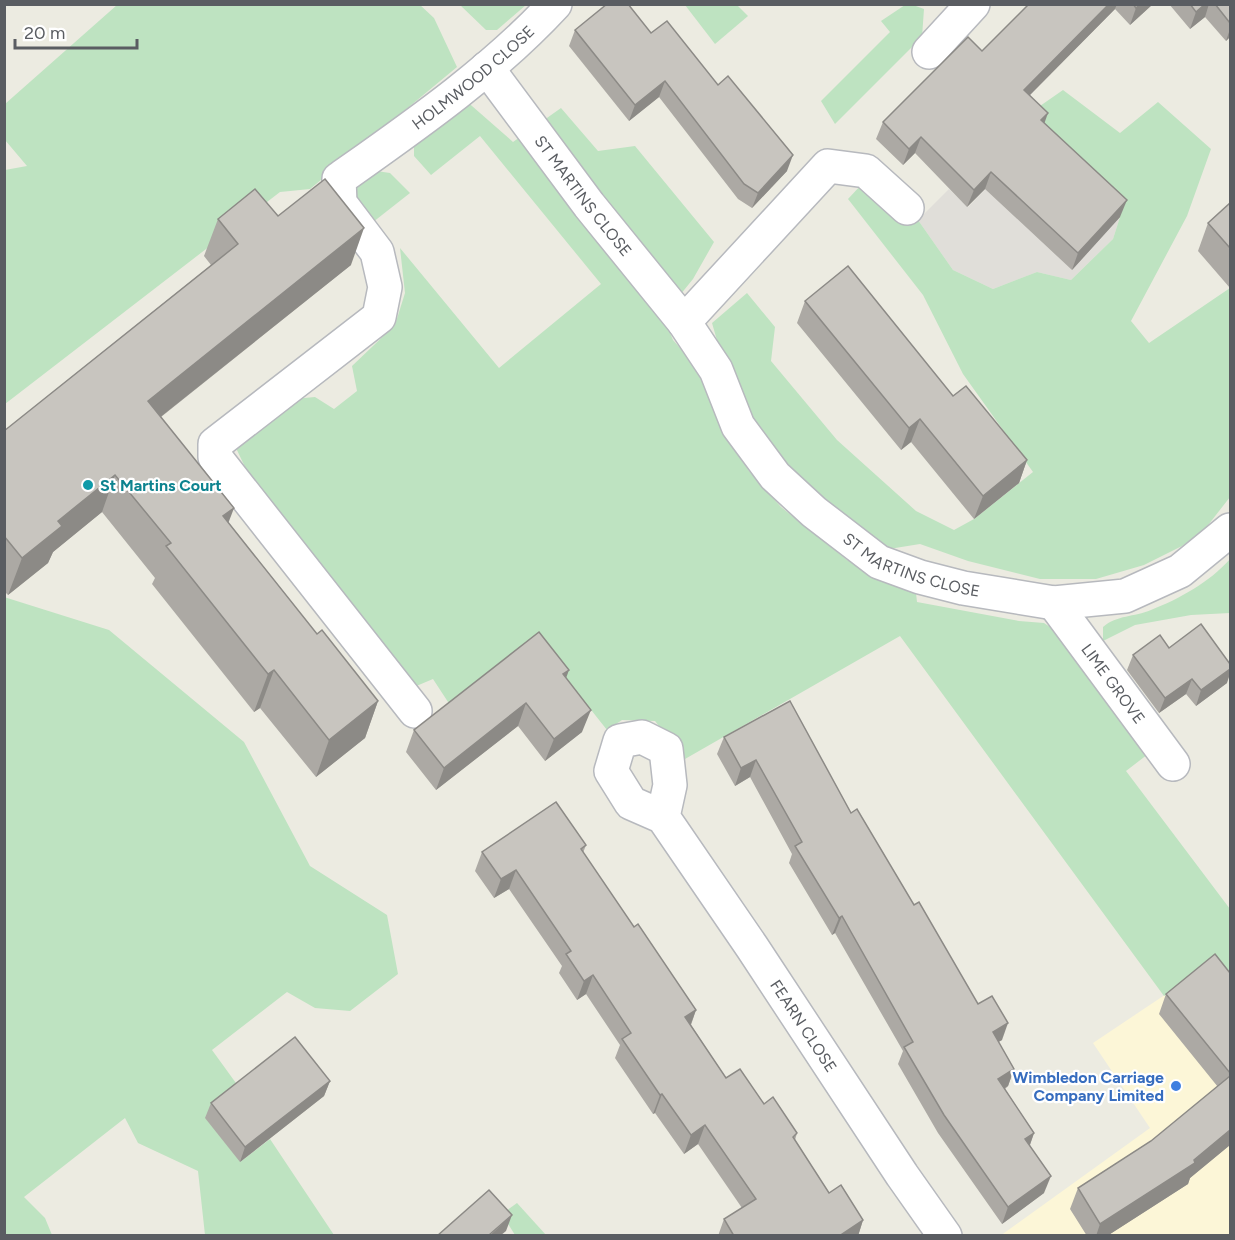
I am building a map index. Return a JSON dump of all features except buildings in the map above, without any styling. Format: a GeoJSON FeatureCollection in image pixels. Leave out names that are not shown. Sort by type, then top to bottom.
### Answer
{"type":"FeatureCollection","features":[{"type":"Feature","properties":{"kind":"street","name":"HOLMWOOD CLOSE"},"geometry":{"type":"LineString","coordinates":[[415,711],[215,458],[215,444],[378,317],[385,287],[377,252],[340,203],[339,179],[388,145],[487,69],[555,4]]}},
{"type":"Feature","properties":{"kind":"street"},"geometry":{"type":"LineString","coordinates":[[929,52],[974,4]]}},
{"type":"Feature","properties":{"kind":"street","name":"ST MARTINS CLOSE"},"geometry":{"type":"LineString","coordinates":[[487,69],[588,205],[684,322],[716,370],[738,426],[774,476],[814,512],[879,562],[920,577],[963,588],[1054,603],[1125,596],[1180,571],[1230,530]]}},
{"type":"Feature","properties":{"kind":"street"},"geometry":{"type":"LineString","coordinates":[[684,322],[828,166],[866,171],[907,208]]}},
{"type":"Feature","properties":{"kind":"street","name":"LIME GROVE"},"geometry":{"type":"LineString","coordinates":[[1054,603],[1173,764]]}},
{"type":"Feature","properties":{"kind":"street","name":"FEARN CLOSE"},"geometry":{"type":"LineString","coordinates":[[663,817],[945,1236]]}},
{"type":"Feature","properties":{"kind":"shaded area"},"geometry":{"type":"Polygon","coordinates":[[[1035,138],[1120,217],[1113,239],[1071,280],[1037,272],[993,289],[953,270],[918,220],[949,189],[968,207],[1035,138]]]}},
{"type":"Feature","properties":{"kind":"shaded area","name":"Wimbledon Carriage Company Limited"},"geometry":{"type":"Polygon","coordinates":[[[1202,970],[1230,1003],[1230,1235],[1000,1236],[1150,1128],[1093,1043],[1202,970]]]}},
{"type":"Feature","properties":{"kind":"green space"},"geometry":{"type":"Polygon","coordinates":[[[419,4],[434,18],[457,67],[310,189],[280,192],[5,404],[5,170],[27,166],[5,140],[5,104],[117,5],[419,4]]]}},
{"type":"Feature","properties":{"kind":"green space"},"geometry":{"type":"Polygon","coordinates":[[[460,5],[526,5],[497,30],[486,30],[460,5]]]}},
{"type":"Feature","properties":{"kind":"green space"},"geometry":{"type":"Polygon","coordinates":[[[685,5],[737,5],[748,16],[715,44],[685,5]]]}},
{"type":"Feature","properties":{"kind":"green space"},"geometry":{"type":"Polygon","coordinates":[[[905,5],[924,9],[922,37],[835,124],[821,101],[890,32],[881,21],[905,5]]]}},
{"type":"Feature","properties":{"kind":"green space"},"geometry":{"type":"Polygon","coordinates":[[[1063,90],[1120,133],[1158,102],[1211,149],[1187,216],[1131,321],[1149,343],[1230,288],[1230,497],[1205,529],[1182,546],[1144,565],[1096,579],[1040,579],[968,561],[920,544],[889,549],[818,498],[761,434],[727,375],[712,323],[747,293],[775,327],[771,361],[837,440],[916,511],[954,530],[974,519],[1033,472],[963,374],[923,295],[848,199],[862,184],[918,220],[953,270],[993,289],[1037,272],[1071,280],[1113,239],[1120,217],[1027,115],[1063,90]]]}},
{"type":"Feature","properties":{"kind":"green space"},"geometry":{"type":"Polygon","coordinates":[[[464,99],[513,142],[561,108],[598,151],[635,146],[714,242],[693,279],[663,316],[673,340],[703,374],[722,430],[749,471],[781,507],[847,560],[916,593],[917,602],[1019,621],[1044,623],[1068,639],[1152,751],[1126,771],[1230,909],[1230,1003],[1202,970],[1164,996],[900,636],[685,759],[655,721],[622,720],[607,730],[535,639],[450,705],[433,679],[414,687],[254,486],[236,448],[294,399],[315,397],[334,409],[357,391],[352,366],[395,325],[405,293],[400,248],[499,368],[601,284],[480,136],[431,175],[414,156],[414,139],[464,99]]]}},
{"type":"Feature","properties":{"kind":"green space"},"geometry":{"type":"Polygon","coordinates":[[[370,170],[390,173],[410,193],[368,226],[348,187],[370,170]]]}},
{"type":"Feature","properties":{"kind":"green space"},"geometry":{"type":"Polygon","coordinates":[[[1230,559],[1230,613],[1191,615],[1135,625],[1103,641],[1103,627],[1108,623],[1172,601],[1204,582],[1230,559]]]}},
{"type":"Feature","properties":{"kind":"green space"},"geometry":{"type":"Polygon","coordinates":[[[4,597],[109,630],[244,742],[310,866],[387,915],[398,974],[350,1011],[315,1008],[287,992],[212,1050],[241,1090],[240,1162],[270,1139],[334,1235],[205,1235],[198,1171],[138,1143],[125,1118],[24,1197],[45,1218],[52,1235],[5,1235],[4,597]]]}},
{"type":"Feature","properties":{"kind":"green space"},"geometry":{"type":"Polygon","coordinates":[[[517,1203],[546,1235],[515,1235],[502,1214],[517,1203]]]}},
{"type":"Feature","properties":{"kind":"place","name":"St Martins Court"},"geometry":{"type":"Point","coordinates":[88,485]}},
{"type":"Feature","properties":{"kind":"place","name":"Wimbledon Carriage Company Limited"},"geometry":{"type":"Point","coordinates":[1176,1086]}}]}
